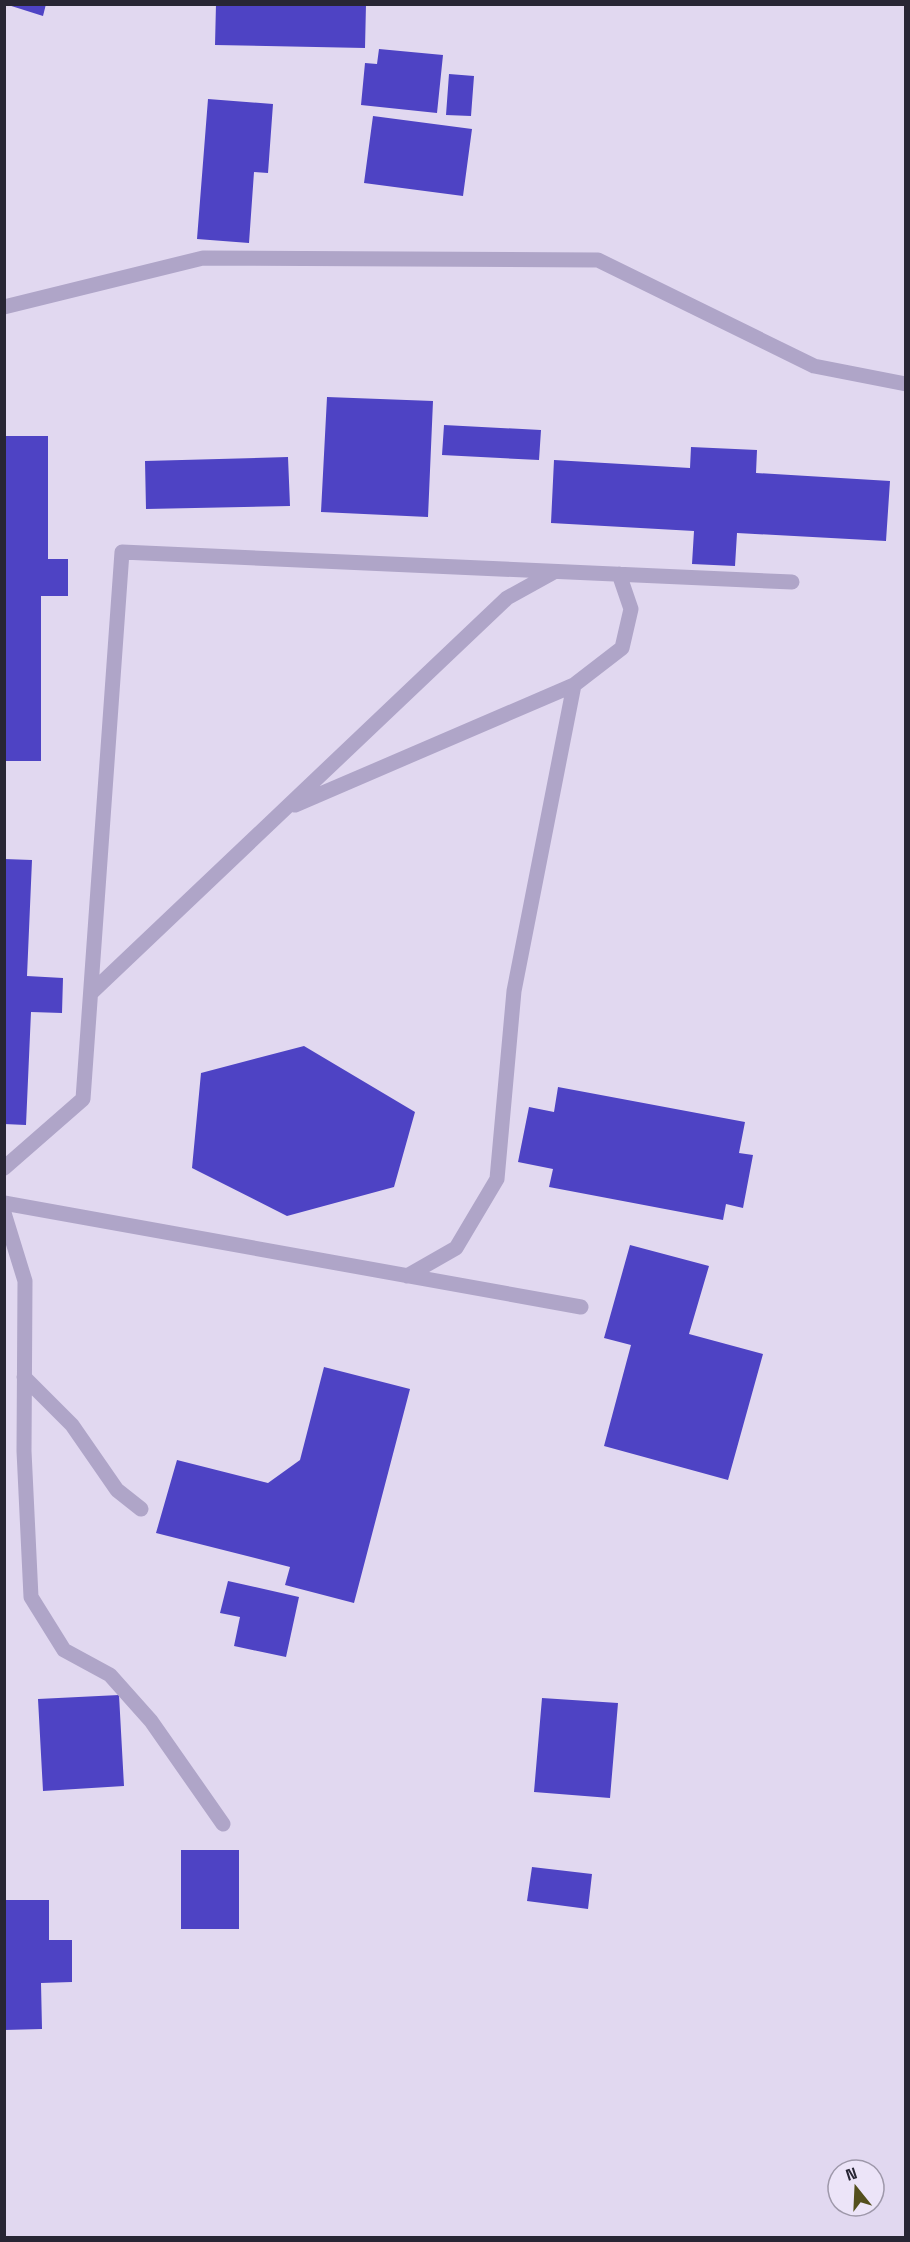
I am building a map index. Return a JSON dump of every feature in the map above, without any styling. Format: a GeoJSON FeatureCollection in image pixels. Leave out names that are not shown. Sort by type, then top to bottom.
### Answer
{"type":"FeatureCollection","features":[{"type":"Feature","properties":{"kind":"street"},"geometry":{"type":"LineString","coordinates":[[4,307],[203,258],[598,260],[814,366],[906,384]]}},
{"type":"Feature","properties":{"kind":"street"},"geometry":{"type":"LineString","coordinates":[[4,1167],[83,1099],[122,552],[792,582]]}},
{"type":"Feature","properties":{"kind":"street"},"geometry":{"type":"LineString","coordinates":[[91,993],[507,598],[554,571]]}},
{"type":"Feature","properties":{"kind":"street"},"geometry":{"type":"LineString","coordinates":[[284,810],[574,686],[622,648],[631,609],[619,574]]}},
{"type":"Feature","properties":{"kind":"street"},"geometry":{"type":"LineString","coordinates":[[407,1276],[456,1248],[497,1179],[514,991],[574,686]]}},
{"type":"Feature","properties":{"kind":"street"},"geometry":{"type":"LineString","coordinates":[[4,1203],[581,1307]]}},
{"type":"Feature","properties":{"kind":"street"},"geometry":{"type":"LineString","coordinates":[[4,1213],[25,1281],[24,1451],[31,1597],[64,1650],[110,1675],[150,1721],[223,1824]]}},
{"type":"Feature","properties":{"kind":"street"},"geometry":{"type":"LineString","coordinates":[[24,1377],[72,1425],[117,1490],[141,1509]]}},
{"type":"Feature","properties":{"kind":"building"},"geometry":{"type":"Polygon","coordinates":[[[5,4],[46,4],[43,16],[5,4]]]}},
{"type":"Feature","properties":{"kind":"building"},"geometry":{"type":"Polygon","coordinates":[[[216,4],[366,4],[365,48],[215,45],[216,4]]]}},
{"type":"Feature","properties":{"kind":"building"},"geometry":{"type":"Polygon","coordinates":[[[379,49],[443,55],[437,113],[361,105],[365,63],[377,64],[379,49]]]}},
{"type":"Feature","properties":{"kind":"building"},"geometry":{"type":"Polygon","coordinates":[[[449,74],[474,76],[471,116],[446,115],[449,74]]]}},
{"type":"Feature","properties":{"kind":"building"},"geometry":{"type":"Polygon","coordinates":[[[208,99],[273,104],[268,173],[254,172],[249,243],[197,239],[208,99]]]}},
{"type":"Feature","properties":{"kind":"building"},"geometry":{"type":"Polygon","coordinates":[[[373,116],[472,129],[463,196],[364,183],[373,116]]]}},
{"type":"Feature","properties":{"kind":"building"},"geometry":{"type":"Polygon","coordinates":[[[327,397],[433,401],[428,517],[321,512],[327,397]]]}},
{"type":"Feature","properties":{"kind":"building"},"geometry":{"type":"Polygon","coordinates":[[[444,425],[541,430],[539,460],[442,455],[444,425]]]}},
{"type":"Feature","properties":{"kind":"building"},"geometry":{"type":"Polygon","coordinates":[[[4,436],[48,436],[48,559],[68,559],[68,596],[41,596],[41,761],[4,761],[4,436]]]}},
{"type":"Feature","properties":{"kind":"building"},"geometry":{"type":"Polygon","coordinates":[[[691,447],[757,450],[756,473],[890,481],[886,541],[737,533],[735,566],[692,564],[694,531],[551,523],[554,460],[690,468],[691,447]]]}},
{"type":"Feature","properties":{"kind":"building"},"geometry":{"type":"Polygon","coordinates":[[[288,457],[290,506],[146,509],[145,461],[288,457]]]}},
{"type":"Feature","properties":{"kind":"building"},"geometry":{"type":"Polygon","coordinates":[[[4,859],[32,860],[27,976],[63,978],[62,1013],[31,1012],[26,1125],[4,1124],[4,859]]]}},
{"type":"Feature","properties":{"kind":"building"},"geometry":{"type":"Polygon","coordinates":[[[304,1046],[415,1112],[394,1187],[287,1216],[192,1168],[201,1073],[304,1046]]]}},
{"type":"Feature","properties":{"kind":"building"},"geometry":{"type":"Polygon","coordinates":[[[558,1087],[745,1122],[739,1153],[753,1155],[743,1208],[726,1204],[723,1220],[549,1187],[553,1169],[518,1162],[529,1107],[554,1112],[558,1087]]]}},
{"type":"Feature","properties":{"kind":"building"},"geometry":{"type":"Polygon","coordinates":[[[630,1245],[709,1266],[689,1334],[763,1354],[728,1480],[604,1446],[631,1345],[604,1338],[630,1245]]]}},
{"type":"Feature","properties":{"kind":"building"},"geometry":{"type":"Polygon","coordinates":[[[324,1367],[410,1389],[354,1603],[285,1585],[290,1567],[156,1533],[177,1460],[268,1483],[300,1460],[324,1367]]]}},
{"type":"Feature","properties":{"kind":"building"},"geometry":{"type":"Polygon","coordinates":[[[228,1581],[299,1597],[286,1657],[234,1646],[240,1617],[220,1613],[228,1581]]]}},
{"type":"Feature","properties":{"kind":"building"},"geometry":{"type":"Polygon","coordinates":[[[119,1695],[124,1786],[43,1791],[38,1699],[119,1695]]]}},
{"type":"Feature","properties":{"kind":"building"},"geometry":{"type":"Polygon","coordinates":[[[542,1698],[618,1703],[610,1798],[534,1792],[542,1698]]]}},
{"type":"Feature","properties":{"kind":"building"},"geometry":{"type":"Polygon","coordinates":[[[181,1850],[239,1850],[239,1929],[181,1929],[181,1850]]]}},
{"type":"Feature","properties":{"kind":"building"},"geometry":{"type":"Polygon","coordinates":[[[532,1867],[592,1874],[588,1909],[527,1901],[532,1867]]]}},
{"type":"Feature","properties":{"kind":"building"},"geometry":{"type":"Polygon","coordinates":[[[4,1900],[49,1900],[49,1940],[72,1940],[72,1982],[41,1983],[42,2029],[4,2030],[4,1900]]]}}]}
